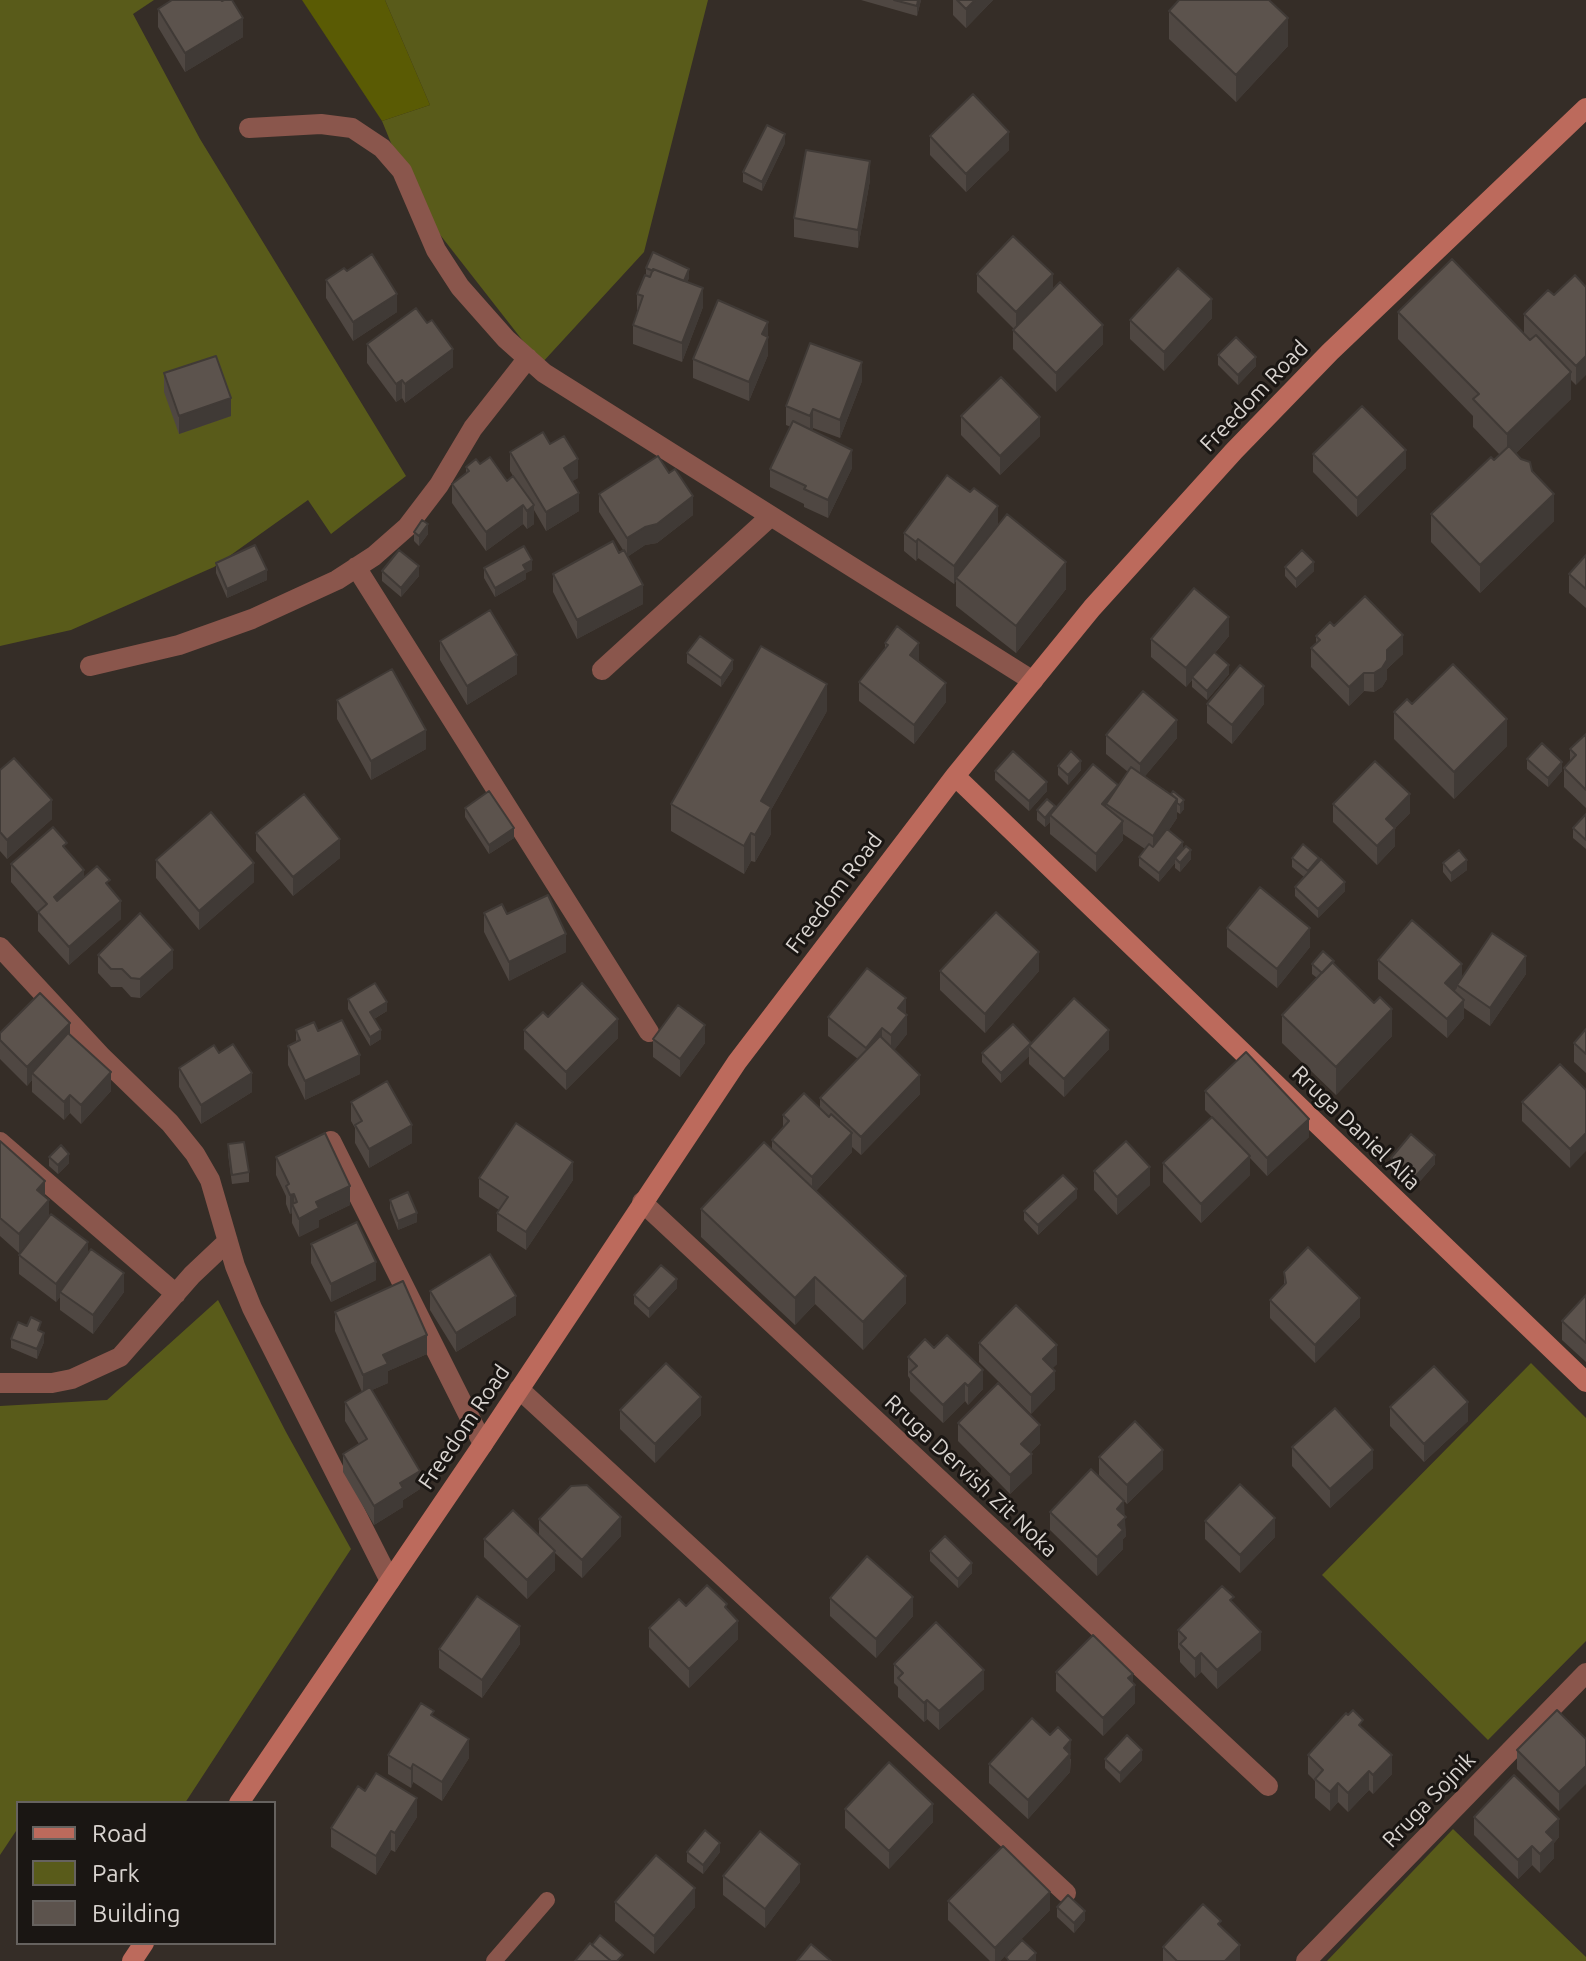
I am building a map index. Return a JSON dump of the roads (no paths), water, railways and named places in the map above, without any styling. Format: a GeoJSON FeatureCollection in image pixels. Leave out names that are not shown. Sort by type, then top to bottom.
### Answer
{"type":"FeatureCollection","features":[{"type":"Feature","properties":{"kind":"main road","name":"Freedom Road"},"geometry":{"type":"LineString","coordinates":[[240,1801],[745,1050],[955,776],[1144,549],[1234,451],[1330,352],[1586,108]]}},
{"type":"Feature","properties":{"kind":"main road","name":"Rruga Daniel Alia"},"geometry":{"type":"LineString","coordinates":[[955,776],[1586,1382]]}},
{"type":"Feature","properties":{"kind":"street"},"geometry":{"type":"LineString","coordinates":[[249,128],[321,124],[352,128],[382,148],[402,171],[436,250],[460,287],[506,339],[544,373],[1033,681]]}},
{"type":"Feature","properties":{"kind":"street"},"geometry":{"type":"LineString","coordinates":[[90,666],[179,645],[252,619],[337,580],[374,556],[407,527],[439,485],[473,428],[528,358]]}},
{"type":"Feature","properties":{"kind":"street"},"geometry":{"type":"LineString","coordinates":[[602,670],[771,516]]}},
{"type":"Feature","properties":{"kind":"street"},"geometry":{"type":"LineString","coordinates":[[356,567],[649,1032]]}},
{"type":"Feature","properties":{"kind":"street"},"geometry":{"type":"LineString","coordinates":[[0,947],[102,1057],[170,1123],[195,1154],[210,1180],[252,1308],[390,1581]]}},
{"type":"Feature","properties":{"kind":"street"},"geometry":{"type":"LineString","coordinates":[[331,1141],[483,1444]]}},
{"type":"Feature","properties":{"kind":"street"},"geometry":{"type":"LineString","coordinates":[[0,1142],[176,1294]]}},
{"type":"Feature","properties":{"kind":"street","name":"Rruga Dervish Zit Noka"},"geometry":{"type":"LineString","coordinates":[[642,1202],[1268,1786]]}},
{"type":"Feature","properties":{"kind":"street"},"geometry":{"type":"LineString","coordinates":[[0,1383],[52,1383],[72,1379],[120,1357],[228,1241]]}},
{"type":"Feature","properties":{"kind":"street"},"geometry":{"type":"LineString","coordinates":[[519,1389],[1066,1893]]}},
{"type":"Feature","properties":{"kind":"street","name":"Rruga Sojnik"},"geometry":{"type":"LineString","coordinates":[[1306,1961],[1586,1673]]}},
{"type":"Feature","properties":{"kind":"lane"},"geometry":{"type":"LineString","coordinates":[[494,1961],[547,1900]]}}]}
